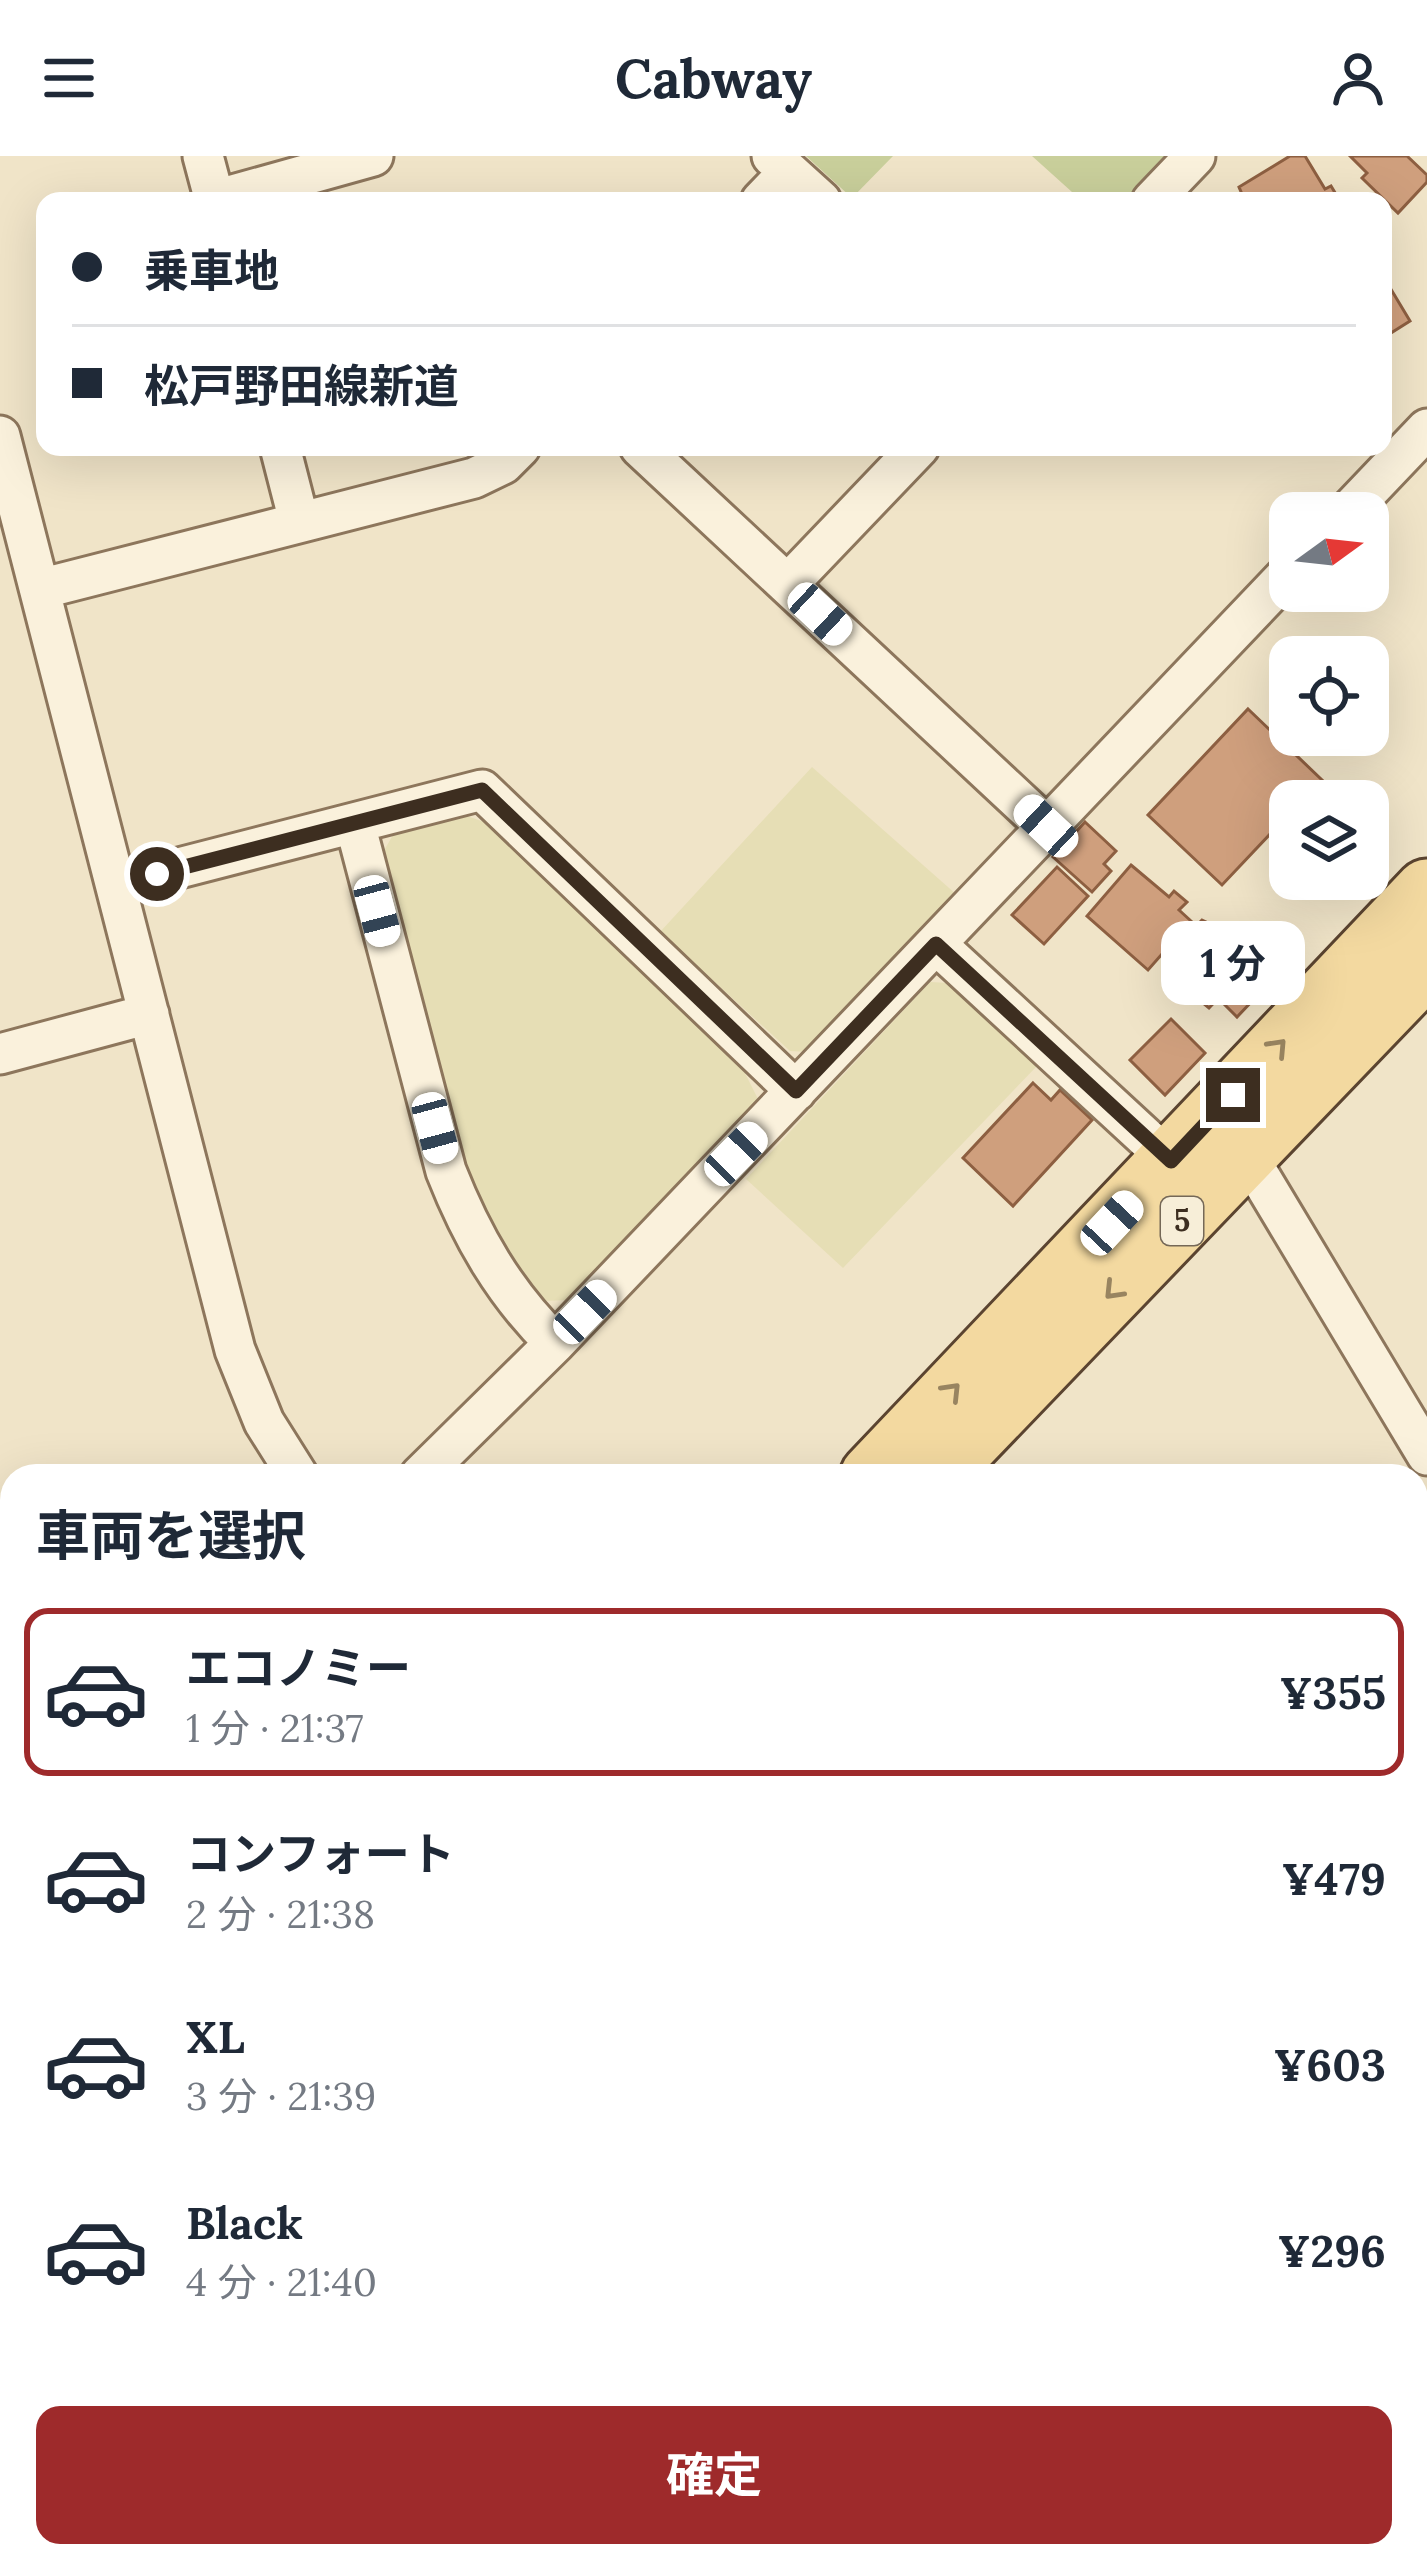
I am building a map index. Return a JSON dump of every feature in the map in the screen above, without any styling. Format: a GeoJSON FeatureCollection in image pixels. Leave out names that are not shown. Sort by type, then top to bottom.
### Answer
{"type":"FeatureCollection","features":[{"type":"Feature","properties":{"kind":"main road","name":"5"},"geometry":{"type":"LineString","coordinates":[[883,1464],[1427,891]]}},
{"type":"Feature","properties":{"kind":"main road","name":"5"},"geometry":{"type":"LineString","coordinates":[[947,1464],[1427,964]]}},
{"type":"Feature","properties":{"kind":"street"},"geometry":{"type":"LineString","coordinates":[[203,156],[213,192]]}},
{"type":"Feature","properties":{"kind":"street"},"geometry":{"type":"LineString","coordinates":[[247,192],[374,156]]}},
{"type":"Feature","properties":{"kind":"street"},"geometry":{"type":"LineString","coordinates":[[1161,192],[1195,156]]}},
{"type":"Feature","properties":{"kind":"street"},"geometry":{"type":"LineString","coordinates":[[766,192],[781,164],[811,192]]}},
{"type":"Feature","properties":{"kind":"street"},"geometry":{"type":"LineString","coordinates":[[1367,492],[1427,430]]}},
{"type":"Feature","properties":{"kind":"street"},"geometry":{"type":"LineString","coordinates":[[0,436],[235,1350],[265,1422],[291,1464]]}},
{"type":"Feature","properties":{"kind":"street"},"geometry":{"type":"LineString","coordinates":[[282,456],[299,521]]}},
{"type":"Feature","properties":{"kind":"street"},"geometry":{"type":"LineString","coordinates":[[40,589],[474,478],[511,456]]}},
{"type":"Feature","properties":{"kind":"street"},"geometry":{"type":"LineString","coordinates":[[650,456],[1046,826]]}},
{"type":"Feature","properties":{"kind":"street"},"geometry":{"type":"LineString","coordinates":[[788,584],[910,456]]}},
{"type":"Feature","properties":{"kind":"street"},"geometry":{"type":"LineString","coordinates":[[432,1464],[554,1343],[1269,594]]}},
{"type":"Feature","properties":{"kind":"street"},"geometry":{"type":"LineString","coordinates":[[117,884],[482,790],[796,1091]]}},
{"type":"Feature","properties":{"kind":"street"},"geometry":{"type":"LineString","coordinates":[[355,824],[460,1209],[479,1249],[523,1312],[554,1343]]}},
{"type":"Feature","properties":{"kind":"street"},"geometry":{"type":"LineString","coordinates":[[936,944],[1171,1161]]}},
{"type":"Feature","properties":{"kind":"street"},"geometry":{"type":"LineString","coordinates":[[0,1054],[149,1014]]}},
{"type":"Feature","properties":{"kind":"street"},"geometry":{"type":"LineString","coordinates":[[1247,1156],[1427,1455]]}},
{"type":"Feature","properties":{"kind":"shaded area"},"geometry":{"type":"Polygon","coordinates":[[[812,767],[957,895],[808,1052],[790,1051],[660,932],[812,767]]]}},
{"type":"Feature","properties":{"kind":"shaded area"},"geometry":{"type":"Polygon","coordinates":[[[467,816],[490,824],[743,1069],[759,1101],[571,1300],[540,1301],[520,1277],[468,1175],[382,854],[393,835],[467,816]]]}},
{"type":"Feature","properties":{"kind":"shaded area"},"geometry":{"type":"Polygon","coordinates":[[[930,982],[949,983],[1037,1066],[843,1268],[746,1179],[930,982]]]}},
{"type":"Feature","properties":{"kind":"green space"},"geometry":{"type":"Polygon","coordinates":[[[806,156],[893,156],[858,192],[845,192],[806,156]]]}},
{"type":"Feature","properties":{"kind":"green space"},"geometry":{"type":"Polygon","coordinates":[[[1032,156],[1172,156],[1136,192],[1072,192],[1032,156]]]}},
{"type":"Feature","properties":{"kind":"building"},"geometry":{"type":"Polygon","coordinates":[[[1290,156],[1305,156],[1325,189],[1331,186],[1335,192],[1241,192],[1239,187],[1290,156]]]}},
{"type":"Feature","properties":{"kind":"building"},"geometry":{"type":"Polygon","coordinates":[[[1350,156],[1407,156],[1427,175],[1427,182],[1398,213],[1392,207],[1392,192],[1376,192],[1362,178],[1367,173],[1350,156]]]}},
{"type":"Feature","properties":{"kind":"building"},"geometry":{"type":"Polygon","coordinates":[[[1392,291],[1410,321],[1392,332],[1392,291]]]}},
{"type":"Feature","properties":{"kind":"building"},"geometry":{"type":"Polygon","coordinates":[[[1248,709],[1269,729],[1269,756],[1297,756],[1322,780],[1269,780],[1269,835],[1222,885],[1148,815],[1248,709]]]}},
{"type":"Feature","properties":{"kind":"building"},"geometry":{"type":"Polygon","coordinates":[[[1085,822],[1116,851],[1104,864],[1111,871],[1092,892],[1053,857],[1085,822]]]}},
{"type":"Feature","properties":{"kind":"building"},"geometry":{"type":"Polygon","coordinates":[[[1131,865],[1169,897],[1174,891],[1187,902],[1179,910],[1191,921],[1148,970],[1087,916],[1131,865]]]}},
{"type":"Feature","properties":{"kind":"building"},"geometry":{"type":"Polygon","coordinates":[[[1057,867],[1088,896],[1044,944],[1012,915],[1057,867]]]}},
{"type":"Feature","properties":{"kind":"building"},"geometry":{"type":"Polygon","coordinates":[[[1202,920],[1225,931],[1221,936],[1253,962],[1209,1008],[1180,984],[1187,975],[1168,958],[1188,927],[1202,920]]]}},
{"type":"Feature","properties":{"kind":"building"},"geometry":{"type":"Polygon","coordinates":[[[1255,967],[1271,981],[1237,1017],[1222,1002],[1255,967]]]}},
{"type":"Feature","properties":{"kind":"building"},"geometry":{"type":"Polygon","coordinates":[[[1171,1019],[1205,1053],[1165,1095],[1130,1060],[1171,1019]]]}},
{"type":"Feature","properties":{"kind":"building"},"geometry":{"type":"Polygon","coordinates":[[[1033,1083],[1051,1100],[1060,1090],[1092,1120],[1013,1206],[963,1158],[1033,1083]]]}},
{"type":"Feature","properties":{"kind":"route"},"geometry":{"type":"LineString","coordinates":[[157,874],[482,790],[796,1091],[936,944],[1171,1161],[1233,1095]]}}]}
